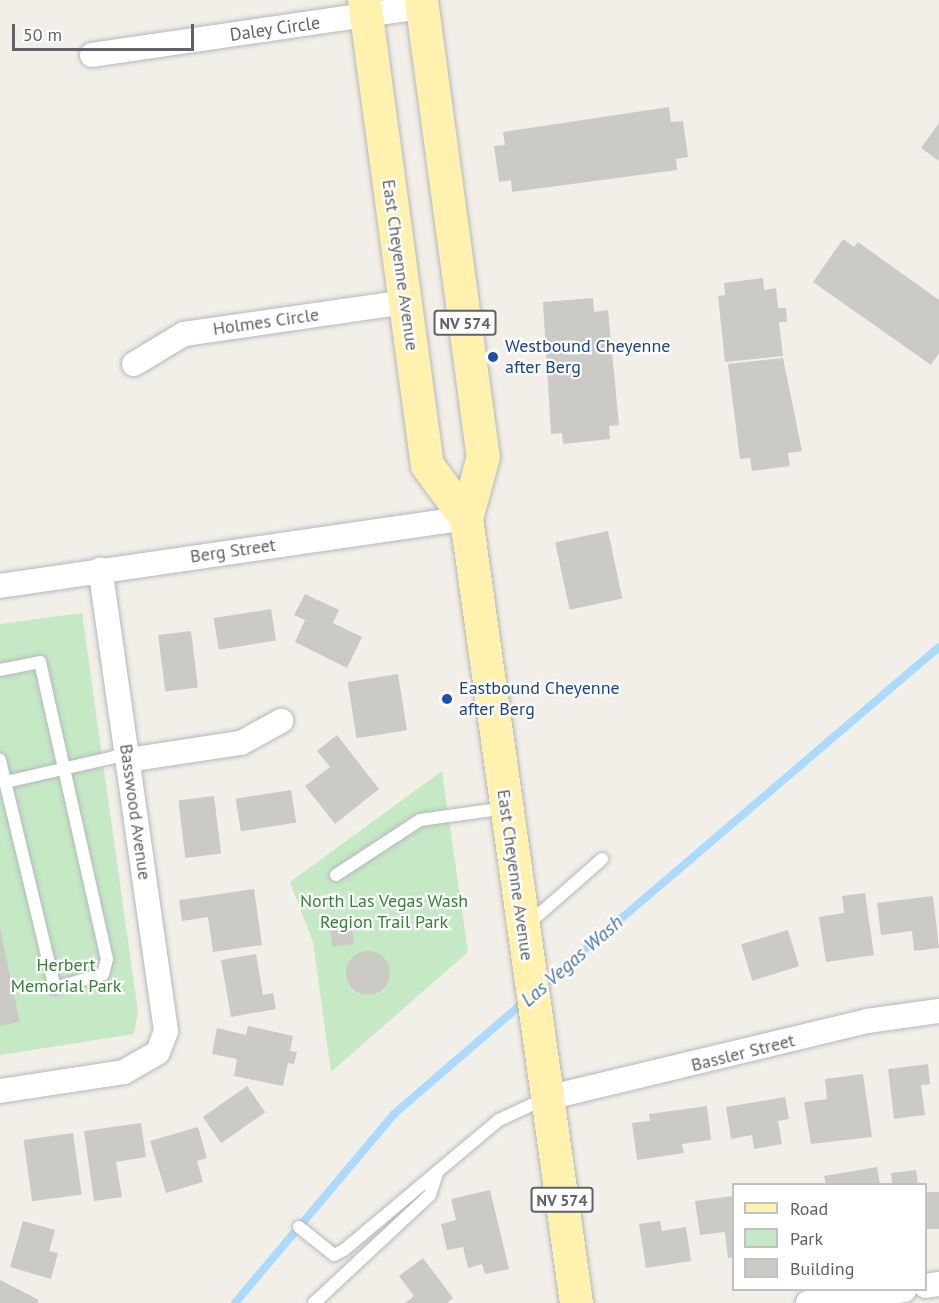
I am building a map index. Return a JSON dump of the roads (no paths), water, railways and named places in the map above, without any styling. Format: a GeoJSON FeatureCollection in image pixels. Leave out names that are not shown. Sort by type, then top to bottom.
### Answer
{"type":"FeatureCollection","features":[{"type":"Feature","properties":{"kind":"main road","name":"East Cheyenne Avenue"},"geometry":{"type":"LineString","coordinates":[[421,4],[483,456],[466,518],[576,1303]]}},
{"type":"Feature","properties":{"kind":"main road","name":"East Cheyenne Avenue"},"geometry":{"type":"LineString","coordinates":[[365,8],[427,465],[466,518]]}},
{"type":"Feature","properties":{"kind":"street","name":"Daley Circle"},"geometry":{"type":"LineString","coordinates":[[92,55],[365,8],[421,4]]}},
{"type":"Feature","properties":{"kind":"street","name":"Holmes Circle"},"geometry":{"type":"LineString","coordinates":[[134,364],[184,334],[405,302]]}},
{"type":"Feature","properties":{"kind":"street","name":"Berg Street"},"geometry":{"type":"LineString","coordinates":[[0,586],[466,518]]}},
{"type":"Feature","properties":{"kind":"street","name":"Basswood Avenue"},"geometry":{"type":"LineString","coordinates":[[0,1091],[124,1072],[158,1052],[166,1031],[100,570]]}},
{"type":"Feature","properties":{"kind":"street"},"geometry":{"type":"LineString","coordinates":[[128,760],[241,743],[281,722]]}},
{"type":"Feature","properties":{"kind":"street","name":"Bassler Street"},"geometry":{"type":"LineString","coordinates":[[547,1098],[867,1021],[939,1011]]}},
{"type":"Feature","properties":{"kind":"street"},"geometry":{"type":"LineString","coordinates":[[808,1303],[897,1291]]}},
{"type":"Feature","properties":{"kind":"lane"},"geometry":{"type":"LineString","coordinates":[[0,670],[40,662],[108,959],[103,974],[55,988],[0,760]]}},
{"type":"Feature","properties":{"kind":"lane"},"geometry":{"type":"LineString","coordinates":[[6,782],[114,758],[128,760]]}},
{"type":"Feature","properties":{"kind":"lane"},"geometry":{"type":"LineString","coordinates":[[336,875],[420,820],[506,808]]}},
{"type":"Feature","properties":{"kind":"lane"},"geometry":{"type":"LineString","coordinates":[[523,936],[602,859]]}},
{"type":"Feature","properties":{"kind":"lane"},"geometry":{"type":"LineString","coordinates":[[298,1227],[334,1255],[499,1120],[547,1098]]}},
{"type":"Feature","properties":{"kind":"lane"},"geometry":{"type":"LineString","coordinates":[[314,1303],[430,1195],[438,1171]]}},
{"type":"Feature","properties":{"kind":"waterway","name":"Las Vegas Wash"},"geometry":{"type":"LineString","coordinates":[[541,987],[939,647]]}},
{"type":"Feature","properties":{"kind":"waterway","name":"Las Vegas Wash"},"geometry":{"type":"LineString","coordinates":[[235,1303],[394,1114],[525,1001]]}},
{"type":"Feature","properties":{"kind":"place","name":"Westbound Cheyenne after Berg"},"geometry":{"type":"Point","coordinates":[493,357]}},
{"type":"Feature","properties":{"kind":"place","name":"Eastbound Cheyenne after Berg"},"geometry":{"type":"Point","coordinates":[447,699]}},
{"type":"Feature","properties":{"kind":"park label","name":"North Las Vegas Wash Region Trail Park"},"geometry":{"type":"Point","coordinates":[384,912]}},
{"type":"Feature","properties":{"kind":"park label","name":"Herbert Memorial Park"},"geometry":{"type":"Point","coordinates":[66,976]}}]}
